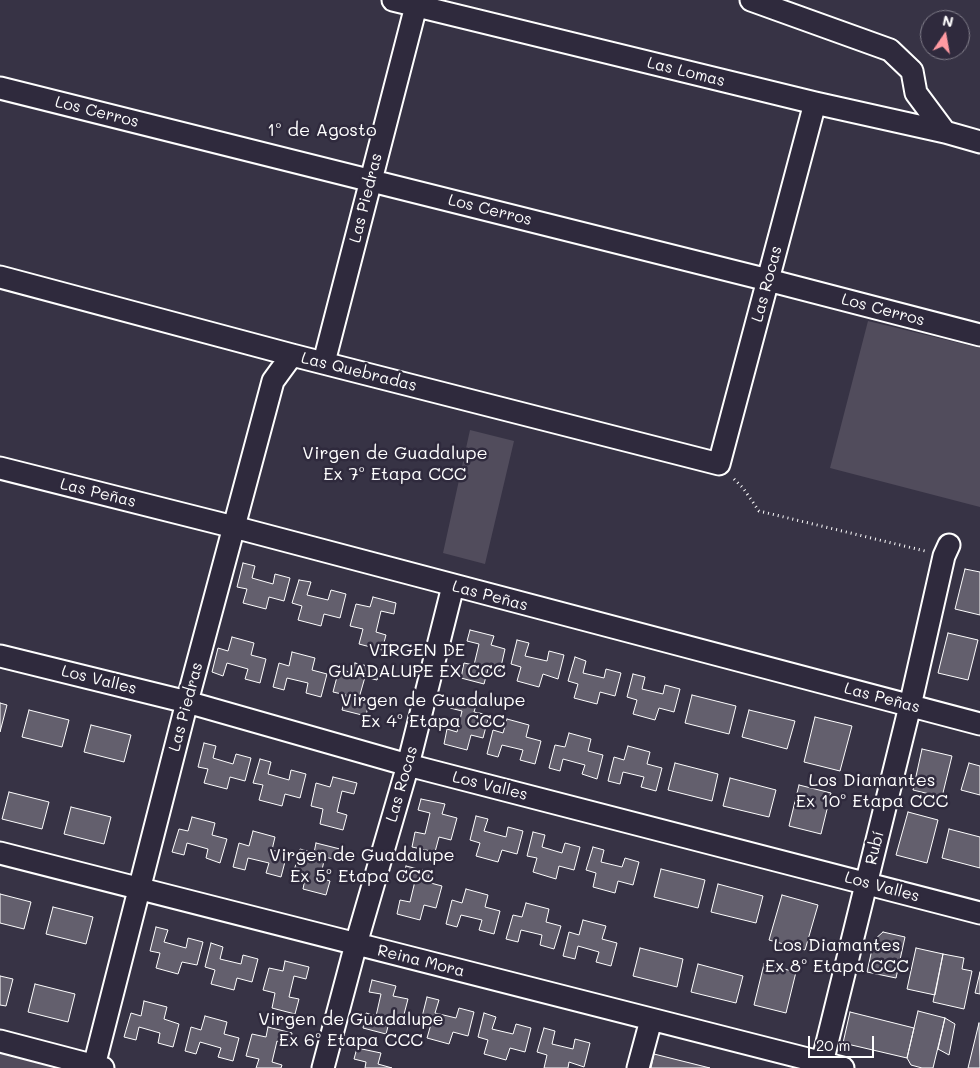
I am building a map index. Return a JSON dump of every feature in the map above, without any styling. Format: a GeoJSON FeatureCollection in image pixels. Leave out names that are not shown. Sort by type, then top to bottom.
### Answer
{"type":"FeatureCollection","features":[{"type":"Feature","properties":{"kind":"street","name":"Las Lomas"},"geometry":{"type":"LineString","coordinates":[[394,0],[980,142]]}},
{"type":"Feature","properties":{"kind":"street"},"geometry":{"type":"LineString","coordinates":[[751,0],[890,50],[912,71],[916,93],[945,132]]}},
{"type":"Feature","properties":{"kind":"street","name":"Las Piedras"},"geometry":{"type":"LineString","coordinates":[[324,362],[416,6]]}},
{"type":"Feature","properties":{"kind":"street","name":"Los Cerros"},"geometry":{"type":"LineString","coordinates":[[0,88],[768,280],[980,335]]}},
{"type":"Feature","properties":{"kind":"street","name":"Las Rocas"},"geometry":{"type":"LineString","coordinates":[[719,464],[815,103]]}},
{"type":"Feature","properties":{"kind":"street","name":"Las Quebradas"},"geometry":{"type":"LineString","coordinates":[[0,276],[292,355],[719,464]]}},
{"type":"Feature","properties":{"kind":"street","name":"Las Piedras"},"geometry":{"type":"LineString","coordinates":[[98,1067],[140,888],[187,702],[273,381],[292,355]]}},
{"type":"Feature","properties":{"kind":"street","name":"Las Peñas"},"geometry":{"type":"LineString","coordinates":[[0,468],[234,527],[980,724]]}},
{"type":"Feature","properties":{"kind":"street","name":"Rubí"},"geometry":{"type":"LineString","coordinates":[[822,1063],[947,551]]}},
{"type":"Feature","properties":{"kind":"street","name":"Las Rocas"},"geometry":{"type":"LineString","coordinates":[[323,1068],[356,944],[408,765],[453,586]]}},
{"type":"Feature","properties":{"kind":"street","name":"Los Valles"},"geometry":{"type":"LineString","coordinates":[[0,656],[187,702],[408,765],[980,913]]}},
{"type":"Feature","properties":{"kind":"street","name":"Reina Mora"},"geometry":{"type":"LineString","coordinates":[[0,853],[843,1068]]}},
{"type":"Feature","properties":{"kind":"street"},"geometry":{"type":"LineString","coordinates":[[638,1068],[651,1020]]}},
{"type":"Feature","properties":{"kind":"street"},"geometry":{"type":"LineString","coordinates":[[0,1041],[98,1067]]}},
{"type":"Feature","properties":{"kind":"path"},"geometry":{"type":"LineString","coordinates":[[719,464],[743,488],[759,511],[947,551]]}},
{"type":"Feature","properties":{"kind":"shaded area"},"geometry":{"type":"Polygon","coordinates":[[[868,321],[980,348],[980,507],[830,468],[868,321]]]}},
{"type":"Feature","properties":{"kind":"shaded area"},"geometry":{"type":"Polygon","coordinates":[[[470,430],[514,441],[485,564],[443,553],[470,430]]]}},
{"type":"Feature","properties":{"kind":"shaded area"},"geometry":{"type":"Polygon","coordinates":[[[0,1054],[55,1068],[0,1068],[0,1054]]]}},
{"type":"Feature","properties":{"kind":"building"},"geometry":{"type":"Polygon","coordinates":[[[243,563],[255,566],[252,578],[273,584],[275,574],[290,578],[284,601],[269,597],[266,609],[243,603],[247,589],[237,587],[243,563]]]}},
{"type":"Feature","properties":{"kind":"building"},"geometry":{"type":"Polygon","coordinates":[[[965,569],[980,572],[980,615],[955,609],[965,569]]]}},
{"type":"Feature","properties":{"kind":"building"},"geometry":{"type":"Polygon","coordinates":[[[299,580],[311,582],[307,595],[328,600],[331,590],[346,594],[340,618],[324,614],[321,626],[298,620],[302,606],[292,603],[299,580]]]}},
{"type":"Feature","properties":{"kind":"building"},"geometry":{"type":"Polygon","coordinates":[[[373,597],[396,603],[394,614],[381,611],[376,632],[386,635],[382,650],[359,644],[363,629],[350,626],[356,604],[370,607],[373,597]]]}},
{"type":"Feature","properties":{"kind":"building"},"geometry":{"type":"Polygon","coordinates":[[[470,630],[494,636],[491,645],[505,649],[500,671],[488,669],[484,684],[461,678],[464,663],[474,665],[479,644],[467,641],[470,630]]]}},
{"type":"Feature","properties":{"kind":"building"},"geometry":{"type":"Polygon","coordinates":[[[948,633],[978,640],[968,680],[938,673],[948,633]]]}},
{"type":"Feature","properties":{"kind":"building"},"geometry":{"type":"Polygon","coordinates":[[[232,637],[254,643],[251,655],[266,659],[260,683],[245,679],[248,669],[227,663],[223,676],[212,672],[218,648],[228,651],[232,637]]]}},
{"type":"Feature","properties":{"kind":"building"},"geometry":{"type":"Polygon","coordinates":[[[517,640],[529,643],[525,656],[547,661],[549,651],[564,655],[558,679],[543,674],[539,687],[517,681],[521,667],[511,664],[517,640]]]}},
{"type":"Feature","properties":{"kind":"building"},"geometry":{"type":"Polygon","coordinates":[[[292,652],[315,658],[312,670],[327,674],[321,697],[306,693],[308,683],[287,678],[284,690],[273,687],[279,663],[289,666],[292,652]]]}},
{"type":"Feature","properties":{"kind":"building"},"geometry":{"type":"Polygon","coordinates":[[[575,657],[586,661],[583,673],[604,678],[606,669],[621,673],[615,696],[600,692],[597,704],[574,698],[578,684],[568,681],[575,657]]]}},
{"type":"Feature","properties":{"kind":"building"},"geometry":{"type":"Polygon","coordinates":[[[355,663],[380,669],[377,680],[365,677],[359,698],[369,701],[366,716],[342,710],[346,695],[333,692],[339,669],[353,673],[355,663]]]}},
{"type":"Feature","properties":{"kind":"building"},"geometry":{"type":"Polygon","coordinates":[[[633,674],[645,677],[642,689],[663,694],[665,685],[680,689],[674,712],[659,708],[655,720],[633,714],[637,700],[627,697],[633,674]]]}},
{"type":"Feature","properties":{"kind":"building"},"geometry":{"type":"Polygon","coordinates":[[[692,695],[736,706],[729,734],[685,723],[692,695]]]}},
{"type":"Feature","properties":{"kind":"building"},"geometry":{"type":"Polygon","coordinates":[[[453,696],[477,702],[474,712],[489,715],[483,738],[471,735],[467,750],[444,744],[447,729],[457,732],[462,711],[450,708],[453,696]]]}},
{"type":"Feature","properties":{"kind":"building"},"geometry":{"type":"Polygon","coordinates":[[[0,703],[7,705],[0,732],[0,703]]]}},
{"type":"Feature","properties":{"kind":"building"},"geometry":{"type":"Polygon","coordinates":[[[29,710],[69,720],[62,747],[22,737],[29,710]]]}},
{"type":"Feature","properties":{"kind":"building"},"geometry":{"type":"Polygon","coordinates":[[[749,710],[795,721],[787,749],[742,737],[749,710]]]}},
{"type":"Feature","properties":{"kind":"building"},"geometry":{"type":"Polygon","coordinates":[[[815,717],[852,726],[840,771],[804,762],[815,717]]]}},
{"type":"Feature","properties":{"kind":"building"},"geometry":{"type":"Polygon","coordinates":[[[507,719],[529,725],[526,737],[541,741],[535,764],[520,760],[523,750],[502,745],[498,757],[487,754],[493,730],[503,733],[507,719]]]}},
{"type":"Feature","properties":{"kind":"building"},"geometry":{"type":"Polygon","coordinates":[[[91,725],[131,735],[124,762],[84,752],[91,725]]]}},
{"type":"Feature","properties":{"kind":"building"},"geometry":{"type":"Polygon","coordinates":[[[569,733],[591,739],[588,751],[603,755],[597,779],[582,774],[585,765],[563,759],[560,771],[549,768],[555,745],[565,747],[569,733]]]}},
{"type":"Feature","properties":{"kind":"building"},"geometry":{"type":"Polygon","coordinates":[[[204,743],[216,746],[213,758],[233,764],[236,754],[251,758],[245,781],[230,777],[227,789],[204,783],[208,769],[198,767],[204,743]]]}},
{"type":"Feature","properties":{"kind":"building"},"geometry":{"type":"Polygon","coordinates":[[[628,746],[650,752],[647,764],[662,768],[656,791],[641,787],[644,777],[623,772],[620,784],[608,781],[614,757],[624,760],[628,746]]]}},
{"type":"Feature","properties":{"kind":"building"},"geometry":{"type":"Polygon","coordinates":[[[922,749],[952,756],[942,797],[913,790],[922,749]]]}},
{"type":"Feature","properties":{"kind":"building"},"geometry":{"type":"Polygon","coordinates":[[[260,759],[271,762],[268,774],[289,780],[291,770],[306,774],[300,798],[285,794],[282,806],[259,800],[263,785],[253,783],[260,759]]]}},
{"type":"Feature","properties":{"kind":"building"},"geometry":{"type":"Polygon","coordinates":[[[675,763],[718,774],[712,801],[668,790],[675,763]]]}},
{"type":"Feature","properties":{"kind":"building"},"geometry":{"type":"Polygon","coordinates":[[[969,763],[980,766],[980,795],[961,790],[969,763]]]}},
{"type":"Feature","properties":{"kind":"building"},"geometry":{"type":"Polygon","coordinates":[[[333,777],[357,783],[354,794],[342,791],[337,812],[347,815],[343,830],[320,824],[323,809],[311,806],[316,783],[330,787],[333,777]]]}},
{"type":"Feature","properties":{"kind":"building"},"geometry":{"type":"Polygon","coordinates":[[[730,778],[776,790],[769,817],[723,806],[730,778]]]}},
{"type":"Feature","properties":{"kind":"building"},"geometry":{"type":"Polygon","coordinates":[[[799,785],[831,793],[821,834],[789,826],[799,785]]]}},
{"type":"Feature","properties":{"kind":"building"},"geometry":{"type":"Polygon","coordinates":[[[9,792],[49,802],[42,829],[2,819],[9,792]]]}},
{"type":"Feature","properties":{"kind":"building"},"geometry":{"type":"Polygon","coordinates":[[[421,799],[445,804],[442,814],[457,818],[451,840],[439,837],[435,852],[412,847],[415,832],[425,834],[430,813],[418,810],[421,799]]]}},
{"type":"Feature","properties":{"kind":"building"},"geometry":{"type":"Polygon","coordinates":[[[71,807],[111,817],[104,844],[64,834],[71,807]]]}},
{"type":"Feature","properties":{"kind":"building"},"geometry":{"type":"Polygon","coordinates":[[[908,812],[938,820],[927,863],[896,855],[908,812]]]}},
{"type":"Feature","properties":{"kind":"building"},"geometry":{"type":"Polygon","coordinates":[[[476,816],[488,819],[484,831],[506,837],[508,827],[523,831],[517,854],[502,850],[498,862],[476,856],[480,843],[470,840],[476,816]]]}},
{"type":"Feature","properties":{"kind":"building"},"geometry":{"type":"Polygon","coordinates":[[[192,817],[215,823],[212,835],[227,839],[220,863],[206,858],[208,849],[187,843],[184,855],[172,852],[179,829],[188,831],[192,817]]]}},
{"type":"Feature","properties":{"kind":"building"},"geometry":{"type":"Polygon","coordinates":[[[949,829],[980,837],[980,868],[942,858],[949,829]]]}},
{"type":"Feature","properties":{"kind":"building"},"geometry":{"type":"Polygon","coordinates":[[[253,831],[275,837],[272,850],[287,854],[281,877],[266,873],[269,863],[248,858],[245,870],[233,867],[239,843],[249,846],[253,831]]]}},
{"type":"Feature","properties":{"kind":"building"},"geometry":{"type":"Polygon","coordinates":[[[533,832],[545,835],[542,847],[562,853],[565,843],[580,847],[574,870],[559,866],[556,879],[533,872],[537,858],[527,856],[533,832]]]}},
{"type":"Feature","properties":{"kind":"building"},"geometry":{"type":"Polygon","coordinates":[[[316,843],[340,849],[337,860],[325,857],[320,878],[330,881],[326,895],[303,889],[306,874],[294,871],[300,849],[314,853],[316,843]]]}},
{"type":"Feature","properties":{"kind":"building"},"geometry":{"type":"Polygon","coordinates":[[[593,847],[604,850],[601,862],[622,867],[625,858],[639,862],[633,885],[618,881],[615,893],[593,887],[596,873],[586,870],[593,847]]]}},
{"type":"Feature","properties":{"kind":"building"},"geometry":{"type":"Polygon","coordinates":[[[406,866],[430,872],[427,882],[442,886],[436,908],[424,905],[420,920],[397,914],[400,900],[410,902],[415,881],[403,878],[406,866]]]}},
{"type":"Feature","properties":{"kind":"building"},"geometry":{"type":"Polygon","coordinates":[[[661,869],[705,880],[698,908],[654,897],[661,869]]]}},
{"type":"Feature","properties":{"kind":"building"},"geometry":{"type":"Polygon","coordinates":[[[718,884],[763,896],[756,923],[711,912],[718,884]]]}},
{"type":"Feature","properties":{"kind":"building"},"geometry":{"type":"Polygon","coordinates":[[[466,889],[488,895],[485,907],[500,911],[494,934],[479,930],[482,920],[461,915],[457,927],[446,924],[452,900],[462,903],[466,889]]]}},
{"type":"Feature","properties":{"kind":"building"},"geometry":{"type":"Polygon","coordinates":[[[0,894],[31,902],[24,929],[0,923],[0,894]]]}},
{"type":"Feature","properties":{"kind":"building"},"geometry":{"type":"Polygon","coordinates":[[[782,895],[818,905],[805,950],[769,940],[782,895]]]}},
{"type":"Feature","properties":{"kind":"building"},"geometry":{"type":"Polygon","coordinates":[[[526,903],[549,909],[546,922],[561,926],[554,949],[540,945],[542,935],[521,930],[518,942],[506,939],[513,915],[522,917],[526,903]]]}},
{"type":"Feature","properties":{"kind":"building"},"geometry":{"type":"Polygon","coordinates":[[[53,907],[93,917],[86,944],[46,934],[53,907]]]}},
{"type":"Feature","properties":{"kind":"building"},"geometry":{"type":"Polygon","coordinates":[[[583,920],[606,926],[602,939],[617,943],[611,966],[596,962],[599,952],[578,946],[575,959],[563,956],[569,932],[579,935],[583,920]]]}},
{"type":"Feature","properties":{"kind":"building"},"geometry":{"type":"Polygon","coordinates":[[[156,927],[168,930],[164,942],[186,948],[188,938],[203,942],[197,965],[182,962],[178,974],[156,968],[160,953],[150,951],[156,927]]]}},
{"type":"Feature","properties":{"kind":"building"},"geometry":{"type":"Polygon","coordinates":[[[883,932],[905,937],[896,978],[867,972],[874,940],[883,932]]]}},
{"type":"Feature","properties":{"kind":"building"},"geometry":{"type":"Polygon","coordinates":[[[211,943],[223,947],[220,959],[241,964],[243,955],[258,959],[252,982],[237,978],[234,990],[211,984],[215,970],[205,967],[211,943]]]}},
{"type":"Feature","properties":{"kind":"building"},"geometry":{"type":"Polygon","coordinates":[[[640,948],[683,959],[677,987],[633,976],[640,948]]]}},
{"type":"Feature","properties":{"kind":"building"},"geometry":{"type":"Polygon","coordinates":[[[916,948],[943,954],[935,995],[907,989],[916,948]]]}},
{"type":"Feature","properties":{"kind":"building"},"geometry":{"type":"Polygon","coordinates":[[[943,954],[964,958],[962,969],[972,971],[964,1009],[933,1002],[943,954]]]}},
{"type":"Feature","properties":{"kind":"building"},"geometry":{"type":"Polygon","coordinates":[[[285,961],[309,967],[306,979],[294,976],[289,997],[299,999],[295,1014],[272,1008],[275,993],[263,990],[269,968],[283,971],[285,961]]]}},
{"type":"Feature","properties":{"kind":"building"},"geometry":{"type":"Polygon","coordinates":[[[698,964],[743,976],[736,1003],[691,992],[698,964]]]}},
{"type":"Feature","properties":{"kind":"building"},"geometry":{"type":"Polygon","coordinates":[[[764,964],[796,972],[786,1013],[754,1005],[764,964]]]}},
{"type":"Feature","properties":{"kind":"building"},"geometry":{"type":"Polygon","coordinates":[[[980,972],[980,994],[975,993],[980,972]]]}},
{"type":"Feature","properties":{"kind":"building"},"geometry":{"type":"Polygon","coordinates":[[[0,976],[13,979],[6,1006],[0,1005],[0,976]]]}},
{"type":"Feature","properties":{"kind":"building"},"geometry":{"type":"Polygon","coordinates":[[[372,980],[396,986],[393,996],[408,999],[402,1022],[390,1019],[386,1034],[363,1028],[366,1013],[376,1016],[381,994],[369,992],[372,980]]]}},
{"type":"Feature","properties":{"kind":"building"},"geometry":{"type":"Polygon","coordinates":[[[35,984],[75,994],[68,1022],[28,1012],[35,984]]]}},
{"type":"Feature","properties":{"kind":"building"},"geometry":{"type":"Polygon","coordinates":[[[427,997],[439,1000],[435,1013],[456,1018],[459,1008],[474,1012],[468,1036],[453,1032],[449,1044],[427,1038],[431,1024],[421,1021],[427,997]]]}},
{"type":"Feature","properties":{"kind":"building"},"geometry":{"type":"Polygon","coordinates":[[[144,1001],[167,1007],[164,1019],[179,1024],[173,1047],[158,1043],[160,1033],[139,1027],[136,1040],[124,1037],[131,1013],[141,1016],[144,1001]]]}},
{"type":"Feature","properties":{"kind":"building"},"geometry":{"type":"Polygon","coordinates":[[[918,1011],[945,1018],[933,1068],[911,1065],[907,1058],[918,1011]]]}},
{"type":"Feature","properties":{"kind":"building"},"geometry":{"type":"Polygon","coordinates":[[[850,1012],[914,1028],[907,1058],[843,1043],[850,1012]]]}},
{"type":"Feature","properties":{"kind":"building"},"geometry":{"type":"Polygon","coordinates":[[[484,1013],[496,1017],[492,1029],[513,1034],[516,1024],[531,1028],[525,1052],[510,1048],[506,1060],[484,1054],[488,1040],[478,1037],[484,1013]]]}},
{"type":"Feature","properties":{"kind":"building"},"geometry":{"type":"Polygon","coordinates":[[[205,1016],[227,1022],[224,1034],[239,1038],[233,1061],[218,1057],[221,1048],[200,1042],[196,1054],[185,1051],[191,1027],[201,1030],[205,1016]]]}},
{"type":"Feature","properties":{"kind":"building"},"geometry":{"type":"Polygon","coordinates":[[[945,1018],[955,1024],[949,1055],[938,1049],[945,1018]]]}},
{"type":"Feature","properties":{"kind":"building"},"geometry":{"type":"Polygon","coordinates":[[[979,1023],[980,1068],[968,1068],[979,1023]]]}},
{"type":"Feature","properties":{"kind":"building"},"geometry":{"type":"Polygon","coordinates":[[[268,1027],[292,1033],[290,1044],[277,1041],[272,1062],[282,1065],[281,1068],[256,1068],[259,1059],[246,1056],[252,1034],[266,1037],[268,1027]]]}},
{"type":"Feature","properties":{"kind":"building"},"geometry":{"type":"Polygon","coordinates":[[[544,1028],[555,1031],[552,1044],[573,1049],[575,1039],[590,1043],[584,1067],[569,1062],[568,1068],[544,1068],[547,1055],[537,1052],[544,1028]]]}},
{"type":"Feature","properties":{"kind":"building"},"geometry":{"type":"Polygon","coordinates":[[[357,1048],[381,1053],[378,1064],[392,1068],[365,1068],[366,1062],[354,1059],[357,1048]]]}},
{"type":"Feature","properties":{"kind":"building"},"geometry":{"type":"Polygon","coordinates":[[[654,1054],[710,1068],[651,1068],[654,1054]]]}},
{"type":"Feature","properties":{"kind":"district","name":"1º de Agosto"},"geometry":{"type":"Point","coordinates":[322,130]}},
{"type":"Feature","properties":{"kind":"district","name":"Virgen de Guadalupe Ex 7º Etapa CCC"},"geometry":{"type":"Point","coordinates":[395,463]}},
{"type":"Feature","properties":{"kind":"district","name":"VIRGEN DE GUADALUPE EX CCC"},"geometry":{"type":"Point","coordinates":[417,660]}},
{"type":"Feature","properties":{"kind":"district","name":"Virgen de Guadalupe Ex 4º Etapa CCC"},"geometry":{"type":"Point","coordinates":[433,710]}},
{"type":"Feature","properties":{"kind":"district","name":"Los Diamantes Ex 10º Etapa CCC"},"geometry":{"type":"Point","coordinates":[872,790]}},
{"type":"Feature","properties":{"kind":"district","name":"Virgen de Guadalupe Ex 5º Etapa CCC"},"geometry":{"type":"Point","coordinates":[362,865]}},
{"type":"Feature","properties":{"kind":"district","name":"Los Diamantes Ex 8º Etapa CCC"},"geometry":{"type":"Point","coordinates":[837,955]}},
{"type":"Feature","properties":{"kind":"district","name":"Virgen de Guadalupe Ex 6º Etapa CCC"},"geometry":{"type":"Point","coordinates":[351,1029]}}]}
